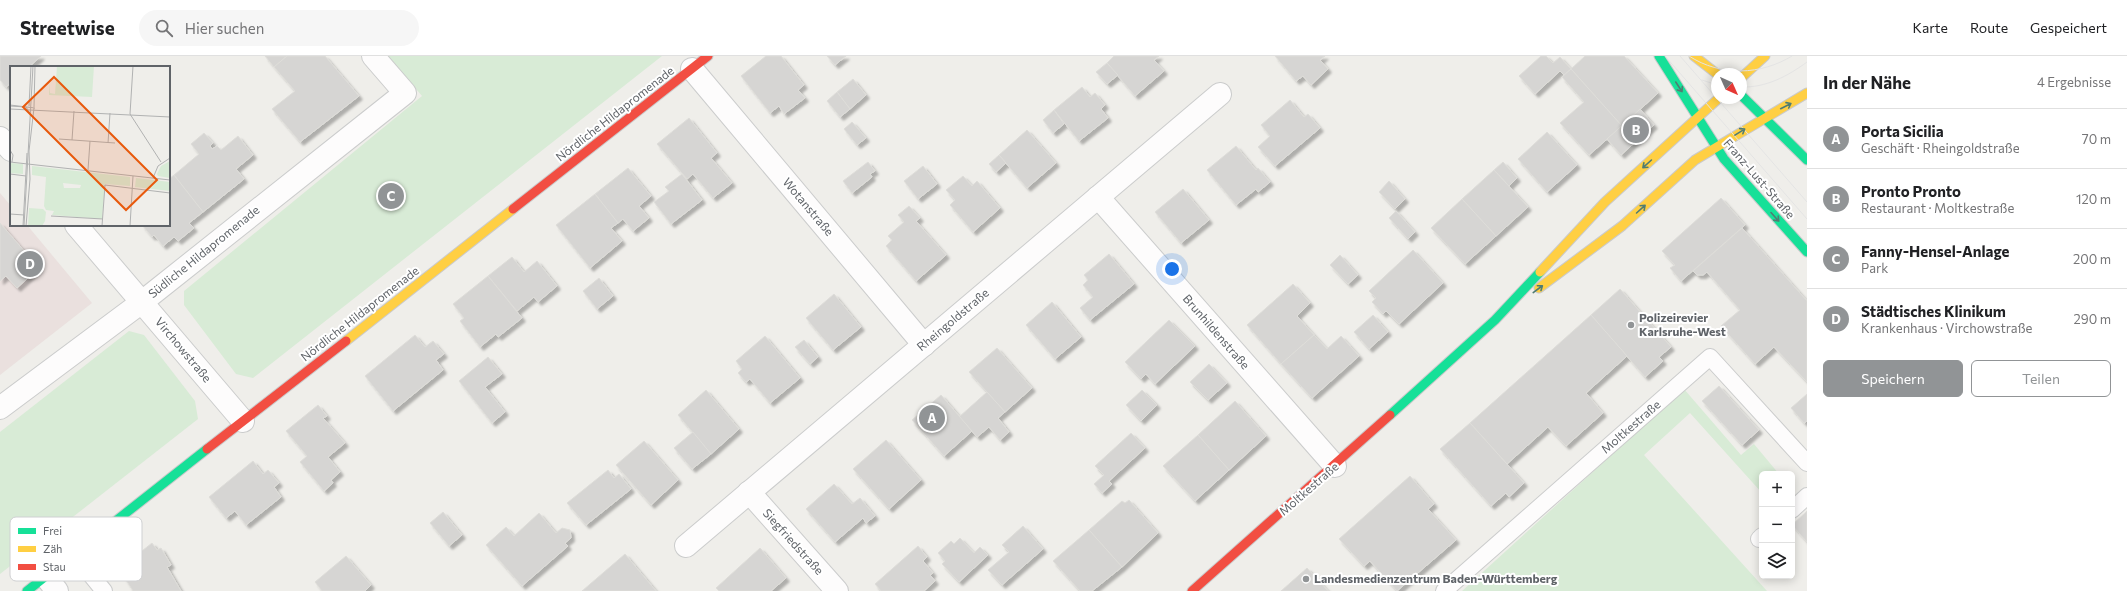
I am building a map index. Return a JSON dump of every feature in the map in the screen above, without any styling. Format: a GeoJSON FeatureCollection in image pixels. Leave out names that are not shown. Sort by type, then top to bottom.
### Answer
{"type":"FeatureCollection","features":[{"type":"Feature","properties":{"kind":"main road","name":"Franz-Lust-Straße"},"geometry":{"type":"LineString","coordinates":[[1660,56],[1715,147],[1807,252]]}},
{"type":"Feature","properties":{"kind":"main road"},"geometry":{"type":"LineString","coordinates":[[1694,56],[1711,69]]}},
{"type":"Feature","properties":{"kind":"main road"},"geometry":{"type":"LineString","coordinates":[[1747,72],[1765,56]]}},
{"type":"Feature","properties":{"kind":"main road","name":"Nördliche Hildapromenade"},"geometry":{"type":"LineString","coordinates":[[121,517],[700,62]]}},
{"type":"Feature","properties":{"kind":"main road","name":"Moltkestraße"},"geometry":{"type":"LineString","coordinates":[[1495,320],[1622,226],[1695,160],[1807,93]]}},
{"type":"Feature","properties":{"kind":"main road"},"geometry":{"type":"LineString","coordinates":[[1747,100],[1807,160]]}},
{"type":"Feature","properties":{"kind":"main road","name":"Moltkestraße"},"geometry":{"type":"LineString","coordinates":[[1192,591],[1335,466],[1495,320],[1605,202],[1712,104]]}},
{"type":"Feature","properties":{"kind":"main road","name":"Nördliche Hildapromenade"},"geometry":{"type":"LineString","coordinates":[[28,591],[51,584]]}},
{"type":"Feature","properties":{"kind":"street","name":"Südliche Hildapromenade"},"geometry":{"type":"LineString","coordinates":[[0,408],[142,302],[405,92],[373,56]]}},
{"type":"Feature","properties":{"kind":"street","name":"Wotanstraße"},"geometry":{"type":"LineString","coordinates":[[700,62],[924,345]]}},
{"type":"Feature","properties":{"kind":"street","name":"Rheingoldstraße"},"geometry":{"type":"LineString","coordinates":[[686,546],[1220,94]]}},
{"type":"Feature","properties":{"kind":"street"},"geometry":{"type":"LineString","coordinates":[[0,138],[10,149]]}},
{"type":"Feature","properties":{"kind":"street","name":"Brunhildenstraße"},"geometry":{"type":"LineString","coordinates":[[1098,197],[1335,466]]}},
{"type":"Feature","properties":{"kind":"street","name":"Virchowstraße"},"geometry":{"type":"LineString","coordinates":[[77,226],[243,421]]}},
{"type":"Feature","properties":{"kind":"street","name":"Siegfriedstraße"},"geometry":{"type":"LineString","coordinates":[[750,492],[837,591]]}},
{"type":"Feature","properties":{"kind":"lane","name":"Moltkestraße"},"geometry":{"type":"LineString","coordinates":[[1444,591],[1710,357],[1807,463]]}},
{"type":"Feature","properties":{"kind":"lane"},"geometry":{"type":"LineString","coordinates":[[1795,507],[1807,496]]}},
{"type":"Feature","properties":{"kind":"lane"},"geometry":{"type":"LineString","coordinates":[[96,581],[104,591]]}},
{"type":"Feature","properties":{"kind":"shaded area"},"geometry":{"type":"Polygon","coordinates":[[[0,193],[10,205],[10,226],[28,226],[92,303],[0,375],[0,193]]]}},
{"type":"Feature","properties":{"kind":"green space"},"geometry":{"type":"Polygon","coordinates":[[[388,56],[662,56],[253,378],[236,374],[184,305],[184,291],[422,96],[388,56]]]}},
{"type":"Feature","properties":{"kind":"green space"},"geometry":{"type":"Polygon","coordinates":[[[129,331],[144,335],[195,401],[198,419],[73,517],[10,517],[10,566],[0,574],[0,432],[129,331]]]}},
{"type":"Feature","properties":{"kind":"green space"},"geometry":{"type":"Polygon","coordinates":[[[1684,389],[1741,455],[1754,444],[1776,471],[1759,471],[1759,490],[1690,413],[1644,455],[1767,591],[1462,591],[1684,389]]]}},
{"type":"Feature","properties":{"kind":"building"},"geometry":{"type":"Polygon","coordinates":[[[0,56],[41,56],[30,66],[10,66],[10,84],[6,87],[0,80],[0,56]]]}},
{"type":"Feature","properties":{"kind":"building"},"geometry":{"type":"Polygon","coordinates":[[[265,56],[287,56],[274,67],[265,56]]]}},
{"type":"Feature","properties":{"kind":"building"},"geometry":{"type":"Polygon","coordinates":[[[287,56],[325,56],[359,96],[300,142],[272,109],[295,91],[274,67],[287,56]]]}},
{"type":"Feature","properties":{"kind":"building"},"geometry":{"type":"Polygon","coordinates":[[[766,56],[781,56],[804,85],[798,90],[805,98],[784,114],[779,106],[770,113],[741,76],[766,56]]]}},
{"type":"Feature","properties":{"kind":"building"},"geometry":{"type":"Polygon","coordinates":[[[827,56],[846,56],[835,65],[827,56]]]}},
{"type":"Feature","properties":{"kind":"building"},"geometry":{"type":"Polygon","coordinates":[[[1114,56],[1159,56],[1154,60],[1164,71],[1135,96],[1107,63],[1114,56]]]}},
{"type":"Feature","properties":{"kind":"building"},"geometry":{"type":"Polygon","coordinates":[[[1275,56],[1325,56],[1320,60],[1328,69],[1311,85],[1303,76],[1296,81],[1275,56]]]}},
{"type":"Feature","properties":{"kind":"building"},"geometry":{"type":"Polygon","coordinates":[[[1541,56],[1546,56],[1553,63],[1560,57],[1571,69],[1564,75],[1560,71],[1535,94],[1519,76],[1541,56]]]}},
{"type":"Feature","properties":{"kind":"building"},"geometry":{"type":"Polygon","coordinates":[[[1585,56],[1624,56],[1658,93],[1622,126],[1571,69],[1585,56]]]}},
{"type":"Feature","properties":{"kind":"building"},"geometry":{"type":"Polygon","coordinates":[[[1107,63],[1118,75],[1107,84],[1096,72],[1107,63]]]}},
{"type":"Feature","properties":{"kind":"building"},"geometry":{"type":"Polygon","coordinates":[[[1571,69],[1622,126],[1589,155],[1560,123],[1584,102],[1562,77],[1571,69]]]}},
{"type":"Feature","properties":{"kind":"building"},"geometry":{"type":"Polygon","coordinates":[[[853,79],[866,95],[850,109],[837,92],[853,79]]]}},
{"type":"Feature","properties":{"kind":"building"},"geometry":{"type":"Polygon","coordinates":[[[1082,87],[1090,97],[1095,93],[1105,105],[1101,109],[1108,118],[1079,141],[1054,110],[1082,87]]]}},
{"type":"Feature","properties":{"kind":"building"},"geometry":{"type":"Polygon","coordinates":[[[837,92],[850,109],[840,117],[827,101],[837,92]]]}},
{"type":"Feature","properties":{"kind":"building"},"geometry":{"type":"Polygon","coordinates":[[[1290,100],[1304,117],[1308,114],[1320,128],[1275,166],[1258,147],[1270,136],[1261,125],[1290,100]]]}},
{"type":"Feature","properties":{"kind":"building"},"geometry":{"type":"Polygon","coordinates":[[[1640,109],[1654,125],[1621,155],[1607,139],[1640,109]]]}},
{"type":"Feature","properties":{"kind":"building"},"geometry":{"type":"Polygon","coordinates":[[[1054,110],[1064,124],[1053,133],[1043,120],[1054,110]]]}},
{"type":"Feature","properties":{"kind":"building"},"geometry":{"type":"Polygon","coordinates":[[[689,118],[717,153],[711,158],[732,183],[713,198],[693,174],[687,179],[657,144],[689,118]]]}},
{"type":"Feature","properties":{"kind":"building"},"geometry":{"type":"Polygon","coordinates":[[[852,122],[866,138],[857,145],[844,129],[852,122]]]}},
{"type":"Feature","properties":{"kind":"building"},"geometry":{"type":"Polygon","coordinates":[[[1027,130],[1056,163],[1027,188],[999,155],[1027,130]]]}},
{"type":"Feature","properties":{"kind":"building"},"geometry":{"type":"Polygon","coordinates":[[[1547,132],[1577,165],[1547,192],[1518,159],[1547,132]]]}},
{"type":"Feature","properties":{"kind":"building"},"geometry":{"type":"Polygon","coordinates":[[[204,133],[213,143],[210,146],[212,149],[217,146],[221,150],[238,136],[253,155],[236,169],[244,179],[203,212],[174,175],[199,154],[191,144],[204,133]]]}},
{"type":"Feature","properties":{"kind":"building"},"geometry":{"type":"Polygon","coordinates":[[[1236,146],[1256,170],[1258,168],[1270,182],[1258,192],[1256,189],[1236,205],[1207,170],[1236,146]]]}},
{"type":"Feature","properties":{"kind":"building"},"geometry":{"type":"Polygon","coordinates":[[[999,155],[1006,163],[996,172],[989,164],[999,155]]]}},
{"type":"Feature","properties":{"kind":"building"},"geometry":{"type":"Polygon","coordinates":[[[868,162],[875,171],[870,174],[872,177],[852,193],[843,181],[868,162]]]}},
{"type":"Feature","properties":{"kind":"building"},"geometry":{"type":"Polygon","coordinates":[[[1503,162],[1517,178],[1509,186],[1494,170],[1503,162]]]}},
{"type":"Feature","properties":{"kind":"building"},"geometry":{"type":"Polygon","coordinates":[[[923,166],[937,184],[918,199],[904,181],[923,166]]]}},
{"type":"Feature","properties":{"kind":"building"},"geometry":{"type":"Polygon","coordinates":[[[628,168],[651,196],[639,206],[649,218],[633,231],[623,219],[618,223],[595,194],[628,168]]]}},
{"type":"Feature","properties":{"kind":"building"},"geometry":{"type":"Polygon","coordinates":[[[1494,170],[1528,207],[1496,236],[1462,199],[1494,170]]]}},
{"type":"Feature","properties":{"kind":"building"},"geometry":{"type":"Polygon","coordinates":[[[682,174],[702,200],[671,224],[654,202],[669,191],[665,187],[682,174]]]}},
{"type":"Feature","properties":{"kind":"building"},"geometry":{"type":"Polygon","coordinates":[[[174,175],[203,212],[189,223],[194,228],[178,241],[174,237],[163,246],[154,235],[152,237],[143,226],[170,226],[170,178],[174,175]]]}},
{"type":"Feature","properties":{"kind":"building"},"geometry":{"type":"Polygon","coordinates":[[[963,176],[972,186],[977,181],[1000,208],[973,232],[950,205],[955,200],[946,190],[963,176]]]}},
{"type":"Feature","properties":{"kind":"building"},"geometry":{"type":"Polygon","coordinates":[[[1389,181],[1405,199],[1395,209],[1379,192],[1389,181]]]}},
{"type":"Feature","properties":{"kind":"building"},"geometry":{"type":"Polygon","coordinates":[[[1183,189],[1209,220],[1181,243],[1155,212],[1183,189]]]}},
{"type":"Feature","properties":{"kind":"building"},"geometry":{"type":"Polygon","coordinates":[[[595,194],[618,223],[611,228],[622,241],[590,268],[556,225],[595,194]]]}},
{"type":"Feature","properties":{"kind":"building"},"geometry":{"type":"Polygon","coordinates":[[[1721,198],[1745,225],[1681,281],[1670,268],[1675,265],[1662,251],[1721,198]]]}},
{"type":"Feature","properties":{"kind":"building"},"geometry":{"type":"Polygon","coordinates":[[[1462,199],[1496,236],[1465,264],[1431,228],[1462,199]]]}},
{"type":"Feature","properties":{"kind":"building"},"geometry":{"type":"Polygon","coordinates":[[[909,206],[920,218],[916,221],[946,255],[916,281],[886,246],[892,240],[888,236],[904,222],[898,215],[909,206]]]}},
{"type":"Feature","properties":{"kind":"building"},"geometry":{"type":"Polygon","coordinates":[[[1396,211],[1415,232],[1408,239],[1389,218],[1396,211]]]}},
{"type":"Feature","properties":{"kind":"building"},"geometry":{"type":"Polygon","coordinates":[[[0,223],[39,268],[17,288],[6,276],[0,281],[0,223]]]}},
{"type":"Feature","properties":{"kind":"building"},"geometry":{"type":"Polygon","coordinates":[[[1742,228],[1807,301],[1807,382],[1774,347],[1755,364],[1721,326],[1740,310],[1707,272],[1703,275],[1697,275],[1693,271],[1742,228]]]}},
{"type":"Feature","properties":{"kind":"building"},"geometry":{"type":"Polygon","coordinates":[[[1413,250],[1443,283],[1399,324],[1386,311],[1383,314],[1372,302],[1376,298],[1369,291],[1413,250]]]}},
{"type":"Feature","properties":{"kind":"building"},"geometry":{"type":"Polygon","coordinates":[[[1109,254],[1134,284],[1090,320],[1080,308],[1093,297],[1083,285],[1088,280],[1084,275],[1109,254]]]}},
{"type":"Feature","properties":{"kind":"building"},"geometry":{"type":"Polygon","coordinates":[[[1340,255],[1358,275],[1348,284],[1330,265],[1340,255]]]}},
{"type":"Feature","properties":{"kind":"building"},"geometry":{"type":"Polygon","coordinates":[[[512,257],[524,272],[537,261],[557,286],[538,302],[534,297],[517,311],[488,276],[512,257]]]}},
{"type":"Feature","properties":{"kind":"building"},"geometry":{"type":"Polygon","coordinates":[[[488,276],[522,318],[498,337],[496,334],[480,347],[460,321],[464,318],[453,304],[488,276]]]}},
{"type":"Feature","properties":{"kind":"building"},"geometry":{"type":"Polygon","coordinates":[[[599,278],[613,296],[597,309],[583,291],[599,278]]]}},
{"type":"Feature","properties":{"kind":"building"},"geometry":{"type":"Polygon","coordinates":[[[1293,284],[1310,303],[1297,316],[1314,335],[1281,364],[1247,325],[1293,284]]]}},
{"type":"Feature","properties":{"kind":"building"},"geometry":{"type":"Polygon","coordinates":[[[1620,289],[1671,347],[1659,357],[1663,361],[1645,377],[1591,315],[1620,289]]]}},
{"type":"Feature","properties":{"kind":"building"},"geometry":{"type":"Polygon","coordinates":[[[834,294],[861,327],[833,350],[806,318],[834,294]]]}},
{"type":"Feature","properties":{"kind":"building"},"geometry":{"type":"Polygon","coordinates":[[[1052,302],[1081,337],[1055,359],[1026,325],[1052,302]]]}},
{"type":"Feature","properties":{"kind":"building"},"geometry":{"type":"Polygon","coordinates":[[[1373,315],[1388,332],[1369,349],[1354,332],[1373,315]]]}},
{"type":"Feature","properties":{"kind":"building"},"geometry":{"type":"Polygon","coordinates":[[[1591,315],[1627,356],[1586,393],[1603,413],[1566,446],[1548,427],[1507,464],[1470,423],[1591,315]]]}},
{"type":"Feature","properties":{"kind":"building"},"geometry":{"type":"Polygon","coordinates":[[[1169,320],[1195,346],[1155,384],[1146,374],[1141,379],[1125,362],[1169,320]]]}},
{"type":"Feature","properties":{"kind":"building"},"geometry":{"type":"Polygon","coordinates":[[[415,335],[425,347],[433,341],[444,354],[436,360],[443,370],[393,411],[365,376],[415,335]]]}},
{"type":"Feature","properties":{"kind":"building"},"geometry":{"type":"Polygon","coordinates":[[[1314,335],[1327,349],[1341,336],[1359,356],[1312,398],[1281,364],[1314,335]]]}},
{"type":"Feature","properties":{"kind":"building"},"geometry":{"type":"Polygon","coordinates":[[[765,336],[800,378],[770,403],[750,379],[746,382],[738,373],[742,369],[736,361],[765,336]]]}},
{"type":"Feature","properties":{"kind":"building"},"geometry":{"type":"Polygon","coordinates":[[[804,340],[818,357],[810,364],[795,347],[804,340]]]}},
{"type":"Feature","properties":{"kind":"building"},"geometry":{"type":"Polygon","coordinates":[[[997,348],[1032,388],[1005,412],[969,372],[997,348]]]}},
{"type":"Feature","properties":{"kind":"building"},"geometry":{"type":"Polygon","coordinates":[[[488,357],[502,374],[485,387],[505,412],[492,423],[459,381],[488,357]]]}},
{"type":"Feature","properties":{"kind":"building"},"geometry":{"type":"Polygon","coordinates":[[[1209,364],[1227,383],[1208,400],[1190,382],[1209,364]]]}},
{"type":"Feature","properties":{"kind":"building"},"geometry":{"type":"Polygon","coordinates":[[[1719,386],[1759,430],[1742,445],[1702,401],[1719,386]]]}},
{"type":"Feature","properties":{"kind":"building"},"geometry":{"type":"Polygon","coordinates":[[[706,390],[739,429],[711,454],[678,415],[706,390]]]}},
{"type":"Feature","properties":{"kind":"building"},"geometry":{"type":"Polygon","coordinates":[[[1142,390],[1157,405],[1141,421],[1126,405],[1142,390]]]}},
{"type":"Feature","properties":{"kind":"building"},"geometry":{"type":"Polygon","coordinates":[[[987,392],[1005,412],[998,418],[1009,432],[1000,440],[989,427],[977,437],[959,417],[987,392]]]}},
{"type":"Feature","properties":{"kind":"building"},"geometry":{"type":"Polygon","coordinates":[[[1807,394],[1807,421],[1804,423],[1791,408],[1807,394]]]}},
{"type":"Feature","properties":{"kind":"building"},"geometry":{"type":"Polygon","coordinates":[[[941,395],[972,431],[944,456],[912,420],[941,395]]]}},
{"type":"Feature","properties":{"kind":"building"},"geometry":{"type":"Polygon","coordinates":[[[1235,401],[1266,436],[1229,470],[1198,435],[1235,401]]]}},
{"type":"Feature","properties":{"kind":"building"},"geometry":{"type":"Polygon","coordinates":[[[318,405],[327,416],[323,418],[345,443],[328,457],[340,472],[331,480],[333,483],[324,491],[300,462],[307,456],[286,431],[318,405]]]}},
{"type":"Feature","properties":{"kind":"building"},"geometry":{"type":"Polygon","coordinates":[[[1470,423],[1524,483],[1509,497],[1506,493],[1491,506],[1440,449],[1470,423]]]}},
{"type":"Feature","properties":{"kind":"building"},"geometry":{"type":"Polygon","coordinates":[[[693,432],[711,454],[692,469],[674,448],[693,432]]]}},
{"type":"Feature","properties":{"kind":"building"},"geometry":{"type":"Polygon","coordinates":[[[1131,433],[1145,448],[1109,481],[1112,484],[1102,493],[1094,484],[1104,475],[1095,466],[1131,433]]]}},
{"type":"Feature","properties":{"kind":"building"},"geometry":{"type":"Polygon","coordinates":[[[1198,435],[1229,470],[1195,501],[1163,466],[1198,435]]]}},
{"type":"Feature","properties":{"kind":"building"},"geometry":{"type":"Polygon","coordinates":[[[886,440],[921,480],[889,509],[853,469],[886,440]]]}},
{"type":"Feature","properties":{"kind":"building"},"geometry":{"type":"Polygon","coordinates":[[[644,441],[678,480],[651,505],[616,465],[644,441]]]}},
{"type":"Feature","properties":{"kind":"building"},"geometry":{"type":"Polygon","coordinates":[[[253,461],[263,474],[268,470],[279,483],[274,487],[281,497],[246,525],[235,511],[226,518],[209,497],[253,461]]]}},
{"type":"Feature","properties":{"kind":"building"},"geometry":{"type":"Polygon","coordinates":[[[608,470],[614,478],[619,474],[631,489],[586,525],[567,503],[608,470]]]}},
{"type":"Feature","properties":{"kind":"building"},"geometry":{"type":"Polygon","coordinates":[[[1410,476],[1434,504],[1428,509],[1456,540],[1397,591],[1370,561],[1364,566],[1339,539],[1410,476]]]}},
{"type":"Feature","properties":{"kind":"building"},"geometry":{"type":"Polygon","coordinates":[[[834,484],[852,504],[860,498],[875,516],[866,523],[863,518],[835,542],[806,509],[834,484]]]}},
{"type":"Feature","properties":{"kind":"building"},"geometry":{"type":"Polygon","coordinates":[[[1129,500],[1158,533],[1122,567],[1089,530],[1122,501],[1125,503],[1129,500]]]}},
{"type":"Feature","properties":{"kind":"building"},"geometry":{"type":"Polygon","coordinates":[[[1807,511],[1807,542],[1795,528],[1795,522],[1807,511]]]}},
{"type":"Feature","properties":{"kind":"building"},"geometry":{"type":"Polygon","coordinates":[[[443,512],[462,535],[449,546],[430,523],[443,512]]]}},
{"type":"Feature","properties":{"kind":"building"},"geometry":{"type":"Polygon","coordinates":[[[539,513],[556,533],[562,528],[570,530],[571,538],[565,543],[568,546],[522,586],[486,545],[506,527],[514,536],[539,513]]]}},
{"type":"Feature","properties":{"kind":"building"},"geometry":{"type":"Polygon","coordinates":[[[1023,526],[1043,549],[1002,585],[988,570],[1009,552],[1002,545],[1023,526]]]}},
{"type":"Feature","properties":{"kind":"building"},"geometry":{"type":"Polygon","coordinates":[[[1089,530],[1122,567],[1092,591],[1080,591],[1053,561],[1089,530]]]}},
{"type":"Feature","properties":{"kind":"building"},"geometry":{"type":"Polygon","coordinates":[[[960,538],[974,553],[980,547],[988,555],[959,582],[942,564],[945,561],[938,553],[951,541],[954,544],[960,538]]]}},
{"type":"Feature","properties":{"kind":"building"},"geometry":{"type":"Polygon","coordinates":[[[152,543],[157,550],[161,548],[171,565],[167,567],[181,591],[133,591],[127,581],[142,581],[142,551],[152,543]]]}},
{"type":"Feature","properties":{"kind":"building"},"geometry":{"type":"Polygon","coordinates":[[[918,546],[927,557],[923,561],[933,573],[930,575],[935,581],[924,591],[881,591],[875,584],[918,546]]]}},
{"type":"Feature","properties":{"kind":"building"},"geometry":{"type":"Polygon","coordinates":[[[760,548],[786,578],[771,591],[719,591],[716,588],[760,548]]]}},
{"type":"Feature","properties":{"kind":"building"},"geometry":{"type":"Polygon","coordinates":[[[625,554],[656,591],[582,591],[625,554]]]}},
{"type":"Feature","properties":{"kind":"building"},"geometry":{"type":"Polygon","coordinates":[[[346,556],[371,585],[365,591],[322,591],[315,582],[346,556]]]}},
{"type":"Feature","properties":{"kind":"building","name":"Landesmedienzentrum Baden-Württemberg"},"geometry":{"type":"Polygon","coordinates":[[[1307,568],[1328,591],[1281,591],[1307,568]]]}},
{"type":"Feature","properties":{"kind":"tram line"},"geometry":{"type":"LineString","coordinates":[[1665,56],[1807,219]]}},
{"type":"Feature","properties":{"kind":"tram line"},"geometry":{"type":"LineString","coordinates":[[1680,56],[1807,202]]}},
{"type":"Feature","properties":{"kind":"tram line"},"geometry":{"type":"LineString","coordinates":[[1689,56],[1714,68],[1741,71],[1767,67],[1792,56]]}},
{"type":"Feature","properties":{"kind":"tram line"},"geometry":{"type":"LineString","coordinates":[[1747,87],[1776,80],[1807,62]]}},
{"type":"Feature","properties":{"kind":"tram line"},"geometry":{"type":"LineString","coordinates":[[1702,80],[1711,83]]}},
{"type":"Feature","properties":{"kind":"traffic: fast"},"geometry":{"type":"LineString","coordinates":[[1659,56],[1724,159],[1807,252]]}},
{"type":"Feature","properties":{"kind":"traffic: fast"},"geometry":{"type":"LineString","coordinates":[[1747,101],[1807,160]]}},
{"type":"Feature","properties":{"kind":"traffic: fast"},"geometry":{"type":"LineString","coordinates":[[1390,415],[1495,320],[1540,272]]}},
{"type":"Feature","properties":{"kind":"traffic: fast"},"geometry":{"type":"LineString","coordinates":[[121,517],[207,449]]}},
{"type":"Feature","properties":{"kind":"traffic: fast"},"geometry":{"type":"LineString","coordinates":[[27,591],[40,581]]}},
{"type":"Feature","properties":{"kind":"traffic: slow"},"geometry":{"type":"LineString","coordinates":[[1694,56],[1711,69]]}},
{"type":"Feature","properties":{"kind":"traffic: slow"},"geometry":{"type":"LineString","coordinates":[[1747,72],[1765,56]]}},
{"type":"Feature","properties":{"kind":"traffic: slow"},"geometry":{"type":"LineString","coordinates":[[1539,288],[1622,226],[1695,160],[1807,93]]}},
{"type":"Feature","properties":{"kind":"traffic: slow"},"geometry":{"type":"LineString","coordinates":[[1540,272],[1605,202],[1712,104]]}},
{"type":"Feature","properties":{"kind":"traffic: slow"},"geometry":{"type":"LineString","coordinates":[[346,341],[513,209]]}},
{"type":"Feature","properties":{"kind":"traffic: jam"},"geometry":{"type":"LineString","coordinates":[[513,209],[708,56]]}},
{"type":"Feature","properties":{"kind":"traffic: jam"},"geometry":{"type":"LineString","coordinates":[[207,449],[346,341]]}},
{"type":"Feature","properties":{"kind":"traffic: jam"},"geometry":{"type":"LineString","coordinates":[[1192,591],[1390,415]]}},
{"type":"Feature","properties":{"kind":"place","name":"Pronto Pronto"},"geometry":{"type":"Point","coordinates":[1636,130]}},
{"type":"Feature","properties":{"kind":"place","name":"Fanny-Hensel-Anlage"},"geometry":{"type":"Point","coordinates":[391,196]}},
{"type":"Feature","properties":{"kind":"place","name":"Städtisches Klinikum"},"geometry":{"type":"Point","coordinates":[30,264]}},
{"type":"Feature","properties":{"kind":"place","name":"Polizeirevier Karlsruhe-West"},"geometry":{"type":"Point","coordinates":[1631,325]}},
{"type":"Feature","properties":{"kind":"place","name":"Porta Sicilia"},"geometry":{"type":"Point","coordinates":[932,418]}},
{"type":"Feature","properties":{"kind":"place","name":"Landesmedienzentrum Baden-Württemberg"},"geometry":{"type":"Point","coordinates":[1306,579]}}]}
